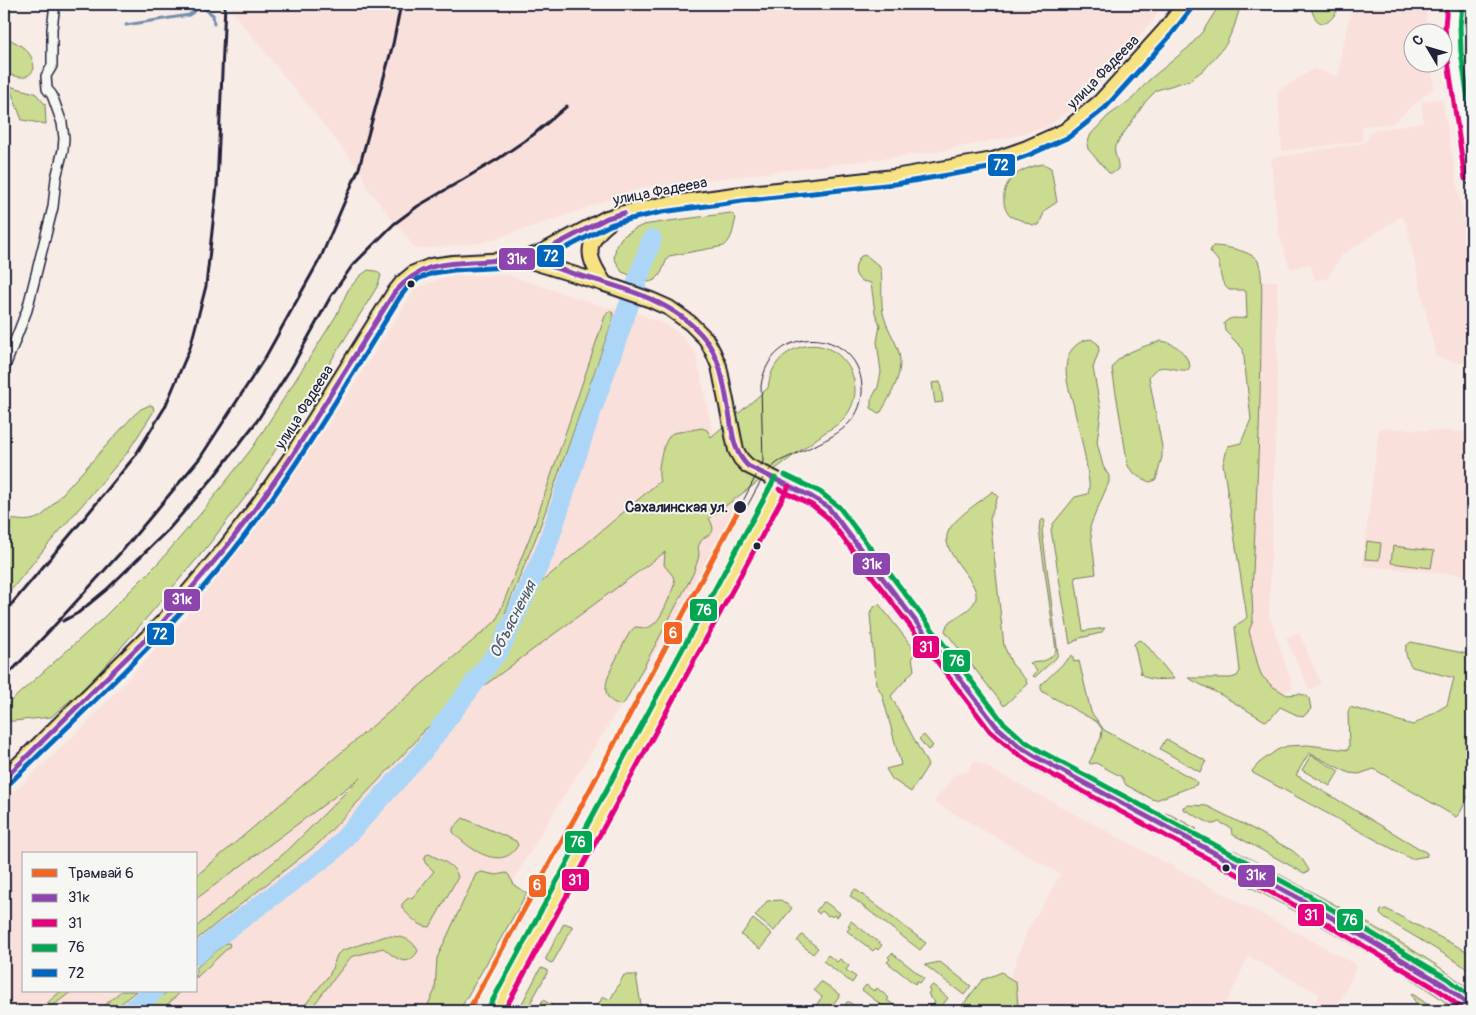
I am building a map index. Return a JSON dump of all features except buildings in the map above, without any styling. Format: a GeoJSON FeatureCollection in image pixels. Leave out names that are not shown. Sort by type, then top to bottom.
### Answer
{"type":"FeatureCollection","features":[{"type":"Feature","properties":{"kind":"main road","name":"улица Фадеева"},"geometry":{"type":"LineString","coordinates":[[4,779],[162,623],[227,546],[292,456],[394,293],[414,273],[431,266],[453,262],[524,259],[540,253],[607,218],[661,205],[749,192],[894,178],[993,160],[1027,148],[1065,131],[1100,102],[1165,30],[1185,4]]}},
{"type":"Feature","properties":{"kind":"main road"},"geometry":{"type":"LineString","coordinates":[[1457,4],[1452,26],[1454,53],[1472,178]]}},
{"type":"Feature","properties":{"kind":"main road"},"geometry":{"type":"LineString","coordinates":[[605,284],[590,257],[590,246],[596,234],[624,213]]}},
{"type":"Feature","properties":{"kind":"main road"},"geometry":{"type":"LineString","coordinates":[[524,259],[651,300],[681,316],[706,339],[719,366],[736,450],[741,459],[748,466],[812,497],[833,512],[996,726],[1019,746],[1045,762],[1310,905],[1444,984],[1472,1007]]}},
{"type":"Feature","properties":{"kind":"main road"},"geometry":{"type":"LineString","coordinates":[[496,1011],[560,896],[782,482]]}},
{"type":"Feature","properties":{"kind":"street"},"geometry":{"type":"LineString","coordinates":[[4,370],[27,310],[53,207],[56,178],[63,150],[62,123],[52,95],[47,89],[46,76],[52,66],[52,29],[55,4]]}},
{"type":"Feature","properties":{"kind":"street"},"geometry":{"type":"LineString","coordinates":[[1457,4],[1472,26]]}},
{"type":"Feature","properties":{"kind":"shaded area"},"geometry":{"type":"Polygon","coordinates":[[[230,4],[1164,4],[1153,20],[1086,97],[1050,126],[1011,137],[935,152],[641,188],[481,243],[416,249],[367,188],[361,171],[230,9],[230,4]]]}},
{"type":"Feature","properties":{"kind":"shaded area"},"geometry":{"type":"Polygon","coordinates":[[[1352,4],[1427,4],[1426,22],[1404,22],[1404,72],[1432,72],[1434,87],[1392,124],[1362,126],[1363,141],[1282,151],[1278,91],[1314,69],[1338,77],[1352,4]]]}},
{"type":"Feature","properties":{"kind":"shaded area"},"geometry":{"type":"Polygon","coordinates":[[[1442,99],[1472,264],[1472,362],[1460,363],[1436,357],[1407,227],[1402,216],[1342,255],[1327,279],[1315,280],[1310,264],[1290,269],[1278,230],[1271,158],[1363,143],[1367,140],[1370,131],[1423,122],[1421,102],[1442,99]]]}},
{"type":"Feature","properties":{"kind":"shaded area"},"geometry":{"type":"Polygon","coordinates":[[[508,275],[605,307],[628,310],[660,322],[675,330],[684,338],[696,354],[725,480],[744,489],[690,596],[558,805],[436,1011],[4,1011],[4,801],[83,727],[180,623],[261,521],[334,415],[415,289],[446,276],[508,275]]]}},
{"type":"Feature","properties":{"kind":"shaded area"},"geometry":{"type":"Polygon","coordinates":[[[1256,281],[1277,281],[1277,390],[1269,614],[1293,688],[1279,694],[1259,673],[1246,630],[1250,557],[1256,281]]]}},
{"type":"Feature","properties":{"kind":"shaded area"},"geometry":{"type":"Polygon","coordinates":[[[1379,428],[1466,432],[1469,473],[1472,477],[1471,576],[1362,566],[1379,428]]]}},
{"type":"Feature","properties":{"kind":"shaded area"},"geometry":{"type":"Polygon","coordinates":[[[1299,632],[1321,684],[1309,689],[1286,638],[1299,632]]]}},
{"type":"Feature","properties":{"kind":"shaded area"},"geometry":{"type":"Polygon","coordinates":[[[974,760],[1357,965],[1334,1011],[1319,1011],[1313,1008],[1319,994],[1248,956],[1222,1011],[975,1011],[1010,978],[1028,928],[1060,874],[934,802],[954,775],[968,771],[974,760]]]}},
{"type":"Feature","properties":{"kind":"green space"},"geometry":{"type":"Polygon","coordinates":[[[1220,4],[1241,4],[1234,27],[1226,44],[1206,68],[1190,80],[1157,90],[1146,101],[1115,146],[1118,169],[1113,173],[1109,173],[1088,149],[1087,144],[1091,134],[1108,116],[1132,99],[1149,80],[1189,47],[1203,31],[1220,4]]]}},
{"type":"Feature","properties":{"kind":"green space"},"geometry":{"type":"Polygon","coordinates":[[[1310,4],[1340,4],[1332,18],[1324,23],[1316,19],[1310,4]]]}},
{"type":"Feature","properties":{"kind":"green space"},"geometry":{"type":"Polygon","coordinates":[[[4,36],[24,48],[31,57],[34,69],[28,76],[21,77],[4,73],[4,36]]]}},
{"type":"Feature","properties":{"kind":"green space"},"geometry":{"type":"Polygon","coordinates":[[[9,86],[35,93],[45,104],[46,124],[22,120],[9,86]]]}},
{"type":"Feature","properties":{"kind":"green space"},"geometry":{"type":"Polygon","coordinates":[[[1044,164],[1051,168],[1057,202],[1045,210],[1039,225],[1032,225],[1010,216],[1006,210],[1004,194],[1006,186],[1015,175],[1029,168],[1044,164]]]}},
{"type":"Feature","properties":{"kind":"green space"},"geometry":{"type":"Polygon","coordinates":[[[731,213],[736,218],[731,237],[724,246],[669,256],[659,276],[653,281],[648,282],[622,272],[614,258],[616,246],[622,237],[643,225],[731,213]]]}},
{"type":"Feature","properties":{"kind":"green space"},"geometry":{"type":"Polygon","coordinates":[[[1213,246],[1230,248],[1250,254],[1255,257],[1260,267],[1262,293],[1259,426],[1252,594],[1253,621],[1249,631],[1262,676],[1272,686],[1287,695],[1299,694],[1309,698],[1311,709],[1303,717],[1280,707],[1271,718],[1265,721],[1188,678],[1231,678],[1237,676],[1240,671],[1235,627],[1247,617],[1223,464],[1228,446],[1241,443],[1251,419],[1243,349],[1225,331],[1224,323],[1233,318],[1247,317],[1246,292],[1243,290],[1229,290],[1224,284],[1218,262],[1210,251],[1213,246]]]}},
{"type":"Feature","properties":{"kind":"green space"},"geometry":{"type":"Polygon","coordinates":[[[866,255],[881,270],[884,317],[900,358],[899,374],[896,382],[881,412],[878,413],[871,408],[871,400],[878,387],[881,372],[877,342],[880,325],[875,313],[871,283],[859,279],[855,270],[859,258],[866,255]]]}},
{"type":"Feature","properties":{"kind":"green space"},"geometry":{"type":"Polygon","coordinates":[[[368,270],[376,271],[381,275],[377,287],[250,491],[207,547],[89,684],[51,717],[4,722],[4,707],[99,622],[159,562],[202,512],[253,447],[336,316],[348,290],[368,270]]]}},
{"type":"Feature","properties":{"kind":"green space"},"geometry":{"type":"Polygon","coordinates":[[[609,311],[613,313],[613,319],[537,535],[505,613],[660,481],[661,455],[669,436],[673,433],[702,428],[707,430],[711,437],[768,388],[770,377],[775,367],[786,354],[809,345],[826,348],[840,356],[850,369],[855,385],[853,402],[844,418],[709,518],[713,529],[699,544],[699,557],[693,574],[625,702],[621,705],[613,702],[608,697],[606,684],[630,632],[635,627],[645,628],[651,626],[659,618],[665,607],[675,583],[673,576],[664,565],[665,552],[423,731],[415,742],[318,844],[198,938],[198,925],[288,850],[360,778],[198,898],[198,874],[496,621],[533,529],[605,316],[609,311]]]}},
{"type":"Feature","properties":{"kind":"green space"},"geometry":{"type":"Polygon","coordinates":[[[1091,339],[1098,344],[1099,351],[1093,368],[1101,412],[1097,442],[1103,466],[1109,476],[1109,482],[1090,527],[1096,574],[1075,577],[1083,631],[1105,628],[1101,633],[1080,638],[1070,644],[1051,530],[1053,524],[1075,497],[1088,494],[1089,491],[1085,457],[1066,366],[1072,349],[1082,341],[1091,339]]]}},
{"type":"Feature","properties":{"kind":"green space"},"geometry":{"type":"Polygon","coordinates":[[[1161,341],[1179,349],[1186,356],[1190,366],[1188,370],[1162,367],[1153,372],[1149,377],[1162,447],[1162,457],[1156,480],[1150,482],[1137,476],[1128,466],[1112,369],[1115,363],[1126,354],[1161,341]]]}},
{"type":"Feature","properties":{"kind":"green space"},"geometry":{"type":"Polygon","coordinates":[[[940,382],[943,402],[935,403],[932,383],[940,382]]]}},
{"type":"Feature","properties":{"kind":"green space"},"geometry":{"type":"Polygon","coordinates":[[[150,405],[153,406],[154,411],[127,453],[45,548],[4,599],[4,518],[30,520],[44,514],[134,415],[150,405]]]}},
{"type":"Feature","properties":{"kind":"green space"},"geometry":{"type":"Polygon","coordinates":[[[993,491],[998,496],[990,519],[1004,646],[1012,664],[1026,680],[1027,684],[1004,706],[945,631],[949,622],[972,606],[976,595],[969,578],[950,550],[947,541],[948,532],[956,521],[993,491]]]}},
{"type":"Feature","properties":{"kind":"green space"},"geometry":{"type":"Polygon","coordinates":[[[1043,519],[1045,521],[1042,530],[1058,654],[1035,677],[1033,676],[1037,671],[1030,663],[1048,659],[1056,650],[1039,530],[1040,522],[1043,519]]]}},
{"type":"Feature","properties":{"kind":"green space"},"geometry":{"type":"Polygon","coordinates":[[[1367,541],[1381,543],[1379,560],[1365,559],[1367,541]]]}},
{"type":"Feature","properties":{"kind":"green space"},"geometry":{"type":"Polygon","coordinates":[[[1393,546],[1434,551],[1431,568],[1391,563],[1393,546]]]}},
{"type":"Feature","properties":{"kind":"green space"},"geometry":{"type":"Polygon","coordinates":[[[747,561],[747,563],[704,642],[703,641],[747,561]]]}},
{"type":"Feature","properties":{"kind":"green space"},"geometry":{"type":"Polygon","coordinates":[[[879,604],[917,653],[912,657],[914,670],[891,696],[928,765],[911,792],[892,779],[886,769],[901,765],[882,694],[876,684],[870,614],[874,607],[879,604]]]}},
{"type":"Feature","properties":{"kind":"green space"},"geometry":{"type":"Polygon","coordinates":[[[1139,640],[1145,643],[1174,679],[1152,679],[1141,674],[1134,644],[1139,640]]]}},
{"type":"Feature","properties":{"kind":"green space"},"geometry":{"type":"Polygon","coordinates":[[[1411,642],[1472,655],[1472,788],[1460,813],[1456,817],[1374,769],[1359,774],[1349,773],[1309,753],[1296,775],[1427,853],[1427,856],[1411,859],[1252,771],[1259,763],[1277,750],[1287,746],[1308,745],[1348,750],[1348,712],[1350,707],[1413,725],[1447,705],[1454,678],[1412,667],[1406,652],[1406,646],[1411,642]]]}},
{"type":"Feature","properties":{"kind":"green space"},"geometry":{"type":"Polygon","coordinates":[[[1072,655],[1074,662],[1079,661],[1091,712],[1104,730],[1195,780],[1196,785],[1156,800],[1126,785],[1122,777],[1096,763],[1089,763],[1101,738],[1102,729],[1097,722],[1043,692],[1041,689],[1041,685],[1072,655]]]}},
{"type":"Feature","properties":{"kind":"green space"},"geometry":{"type":"Polygon","coordinates":[[[924,735],[933,746],[928,750],[919,739],[924,735]]]}},
{"type":"Feature","properties":{"kind":"green space"},"geometry":{"type":"Polygon","coordinates":[[[998,738],[1033,764],[1205,857],[1205,859],[1203,860],[1031,768],[1009,751],[998,738]]]}},
{"type":"Feature","properties":{"kind":"green space"},"geometry":{"type":"Polygon","coordinates":[[[1166,739],[1206,761],[1200,772],[1160,749],[1166,739]]]}},
{"type":"Feature","properties":{"kind":"green space"},"geometry":{"type":"Polygon","coordinates":[[[1311,755],[1339,771],[1330,786],[1302,770],[1311,755]]]}},
{"type":"Feature","properties":{"kind":"green space"},"geometry":{"type":"Polygon","coordinates":[[[630,779],[631,781],[573,889],[572,887],[630,779]]]}},
{"type":"Feature","properties":{"kind":"green space"},"geometry":{"type":"Polygon","coordinates":[[[1189,805],[1207,806],[1293,851],[1302,859],[1309,870],[1308,872],[1304,873],[1232,834],[1231,828],[1219,822],[1211,824],[1183,809],[1183,807],[1189,805]]]}},
{"type":"Feature","properties":{"kind":"green space"},"geometry":{"type":"Polygon","coordinates":[[[1165,813],[1197,829],[1191,831],[1169,819],[1165,813]]]}},
{"type":"Feature","properties":{"kind":"green space"},"geometry":{"type":"Polygon","coordinates":[[[463,818],[516,841],[518,845],[512,853],[504,857],[495,858],[476,851],[459,839],[453,832],[453,828],[463,818]]]}},
{"type":"Feature","properties":{"kind":"green space"},"geometry":{"type":"Polygon","coordinates":[[[1234,850],[1346,911],[1419,954],[1472,991],[1472,997],[1431,967],[1389,941],[1231,854],[1234,850]]]}},
{"type":"Feature","properties":{"kind":"green space"},"geometry":{"type":"Polygon","coordinates":[[[429,854],[442,860],[454,869],[458,877],[430,927],[426,927],[411,918],[402,908],[402,904],[407,899],[413,897],[434,871],[424,860],[426,855],[429,854]]]}},
{"type":"Feature","properties":{"kind":"green space"},"geometry":{"type":"Polygon","coordinates":[[[482,872],[496,875],[506,873],[515,886],[527,893],[459,1011],[425,1011],[435,990],[437,958],[476,874],[482,872]]]}},
{"type":"Feature","properties":{"kind":"green space"},"geometry":{"type":"Polygon","coordinates":[[[1243,877],[1373,949],[1374,954],[1370,954],[1241,882],[1240,880],[1243,877]]]}},
{"type":"Feature","properties":{"kind":"green space"},"geometry":{"type":"Polygon","coordinates":[[[855,889],[926,943],[920,950],[850,896],[855,889]]]}},
{"type":"Feature","properties":{"kind":"green space"},"geometry":{"type":"Polygon","coordinates":[[[781,900],[792,908],[774,931],[755,916],[767,901],[781,900]]]}},
{"type":"Feature","properties":{"kind":"green space"},"geometry":{"type":"Polygon","coordinates":[[[825,902],[840,913],[837,917],[834,915],[832,917],[828,916],[822,911],[819,914],[816,911],[825,902]]]}},
{"type":"Feature","properties":{"kind":"green space"},"geometry":{"type":"Polygon","coordinates":[[[560,909],[506,1011],[504,1011],[560,909]]]}},
{"type":"Feature","properties":{"kind":"green space"},"geometry":{"type":"Polygon","coordinates":[[[1386,909],[1472,954],[1472,973],[1459,963],[1384,918],[1380,914],[1381,910],[1386,909]]]}},
{"type":"Feature","properties":{"kind":"green space"},"geometry":{"type":"Polygon","coordinates":[[[753,919],[772,934],[760,949],[741,935],[753,919]]]}},
{"type":"Feature","properties":{"kind":"green space"},"geometry":{"type":"Polygon","coordinates":[[[851,921],[882,945],[878,950],[876,948],[873,951],[847,931],[851,921]]]}},
{"type":"Feature","properties":{"kind":"green space"},"geometry":{"type":"Polygon","coordinates":[[[564,923],[572,926],[572,928],[551,963],[546,958],[564,923]]]}},
{"type":"Feature","properties":{"kind":"green space"},"geometry":{"type":"Polygon","coordinates":[[[802,935],[818,948],[813,954],[797,941],[802,935]]]}},
{"type":"Feature","properties":{"kind":"green space"},"geometry":{"type":"Polygon","coordinates":[[[386,936],[400,937],[408,940],[418,951],[414,957],[405,961],[396,958],[383,948],[351,957],[309,1011],[300,1011],[330,974],[337,955],[341,951],[386,936]]]}},
{"type":"Feature","properties":{"kind":"green space"},"geometry":{"type":"Polygon","coordinates":[[[226,943],[229,943],[230,946],[198,976],[198,966],[226,943]]]}},
{"type":"Feature","properties":{"kind":"green space"},"geometry":{"type":"Polygon","coordinates":[[[892,953],[924,978],[920,983],[917,981],[915,984],[887,962],[890,959],[888,957],[892,953]]]}},
{"type":"Feature","properties":{"kind":"green space"},"geometry":{"type":"Polygon","coordinates":[[[828,955],[837,962],[840,959],[849,966],[846,970],[856,977],[852,983],[823,961],[828,955]]]}},
{"type":"Feature","properties":{"kind":"green space"},"geometry":{"type":"Polygon","coordinates":[[[940,962],[971,986],[964,995],[925,965],[940,962]]]}},
{"type":"Feature","properties":{"kind":"green space"},"geometry":{"type":"Polygon","coordinates":[[[540,969],[547,970],[547,973],[526,1011],[518,1011],[540,969]]]}},
{"type":"Feature","properties":{"kind":"green space"},"geometry":{"type":"Polygon","coordinates":[[[1002,972],[1016,982],[1018,1006],[1000,1008],[996,1011],[968,1011],[962,1006],[982,980],[1002,972]]]}},
{"type":"Feature","properties":{"kind":"green space"},"geometry":{"type":"Polygon","coordinates":[[[1412,974],[1439,991],[1465,1011],[1457,1011],[1410,978],[1412,974]]]}},
{"type":"Feature","properties":{"kind":"green space"},"geometry":{"type":"Polygon","coordinates":[[[624,975],[636,975],[642,1011],[595,1011],[603,996],[610,1000],[624,975]]]}},
{"type":"Feature","properties":{"kind":"green space"},"geometry":{"type":"Polygon","coordinates":[[[821,982],[840,995],[828,1011],[812,1011],[822,997],[814,990],[821,982]]]}},
{"type":"Feature","properties":{"kind":"green space"},"geometry":{"type":"Polygon","coordinates":[[[866,985],[874,991],[877,988],[889,998],[887,1000],[895,1006],[891,1011],[862,990],[866,985]]]}},
{"type":"Feature","properties":{"kind":"green space"},"geometry":{"type":"Polygon","coordinates":[[[933,985],[948,998],[938,1011],[929,1011],[935,1002],[928,994],[930,991],[928,989],[933,985]]]}},
{"type":"Feature","properties":{"kind":"green space"},"geometry":{"type":"Polygon","coordinates":[[[60,992],[71,992],[46,1011],[38,1011],[60,992]]]}},
{"type":"Feature","properties":{"kind":"green space"},"geometry":{"type":"Polygon","coordinates":[[[120,992],[135,992],[112,1011],[98,1011],[120,992]]]}},
{"type":"Feature","properties":{"kind":"green space"},"geometry":{"type":"Polygon","coordinates":[[[167,992],[181,992],[160,1011],[144,1011],[167,992]]]}},
{"type":"Feature","properties":{"kind":"green space"},"geometry":{"type":"Polygon","coordinates":[[[1411,993],[1437,1011],[1420,1007],[1411,993]]]}},
{"type":"Feature","properties":{"kind":"green space"},"geometry":{"type":"Polygon","coordinates":[[[543,1000],[555,1007],[554,1011],[536,1011],[543,1000]]]}},
{"type":"Feature","properties":{"kind":"green space"},"geometry":{"type":"Polygon","coordinates":[[[849,1002],[862,1011],[841,1011],[849,1002]]]}},
{"type":"Feature","properties":{"kind":"waterway"},"geometry":{"type":"LineString","coordinates":[[126,25],[189,15],[204,4]]}},
{"type":"Feature","properties":{"kind":"waterway"},"geometry":{"type":"LineString","coordinates":[[201,6],[213,15],[214,24]]}},
{"type":"Feature","properties":{"kind":"waterway","name":"Объяснения"},"geometry":{"type":"LineString","coordinates":[[198,953],[221,934],[331,853],[420,755],[500,649],[546,549],[585,430],[652,239]]}},
{"type":"Feature","properties":{"kind":"waterway","name":"Объяснения"},"geometry":{"type":"LineString","coordinates":[[130,1011],[153,992]]}},
{"type":"Feature","properties":{"kind":"tram line"},"geometry":{"type":"LineString","coordinates":[[740,507],[763,462],[761,386],[767,365],[780,351],[795,342],[813,340],[830,343],[846,352],[857,366],[862,386],[861,402],[855,416],[842,430],[834,435],[778,462],[772,467],[763,478],[745,510]]}},
{"type":"Feature","properties":{"kind":"tram line","name":"6"},"geometry":{"type":"LineString","coordinates":[[468,1011],[578,812],[740,507]]}},
{"type":"Feature","properties":{"kind":"railway"},"geometry":{"type":"LineString","coordinates":[[4,613],[135,456],[165,407],[190,348],[206,286],[217,186],[225,4]]}},
{"type":"Feature","properties":{"kind":"railway"},"geometry":{"type":"LineString","coordinates":[[4,679],[123,550],[200,458],[266,356],[321,257],[359,168],[393,44],[401,4]]}},
{"type":"Feature","properties":{"kind":"railway"},"geometry":{"type":"LineString","coordinates":[[63,621],[78,613],[106,590],[169,529],[212,479],[257,421],[293,365],[331,296],[352,266],[394,224],[418,206],[498,159],[533,135],[567,106]]}},
{"type":"Feature","properties":{"kind":"transit line","name":"31"},"geometry":{"type":"LineString","coordinates":[[1447,4],[1445,26],[1447,54],[1465,179]]}},
{"type":"Feature","properties":{"kind":"transit line","name":"76"},"geometry":{"type":"LineString","coordinates":[[1462,5],[1460,26],[1461,52],[1472,127]]}},
{"type":"Feature","properties":{"kind":"transit line","name":"72"},"geometry":{"type":"LineString","coordinates":[[9,784],[154,641],[234,550],[300,457],[400,297],[418,279],[433,273],[454,270],[526,266],[543,260],[610,225],[662,212],[895,184],[995,167],[1029,155],[1069,137],[1105,108],[1171,35],[1191,9]]}},
{"type":"Feature","properties":{"kind":"transit line","name":"31к"},"geometry":{"type":"LineString","coordinates":[[509,260],[524,259],[540,253],[607,218],[624,213]]}},
{"type":"Feature","properties":{"kind":"transit line","name":"31к"},"geometry":{"type":"LineString","coordinates":[[4,779],[162,623],[227,546],[292,456],[394,293],[405,282],[415,274],[426,269],[447,264],[508,259],[527,260],[539,262],[642,295],[677,313],[692,325],[711,347],[719,366],[735,444],[743,461],[748,466],[812,497],[828,507],[996,726],[1019,746],[1302,900],[1444,985],[1472,1007]]}},
{"type":"Feature","properties":{"kind":"transit line","name":"76"},"geometry":{"type":"LineString","coordinates":[[785,475],[820,492],[839,507],[1002,721],[1023,740],[1306,894],[1448,979],[1472,998]]}},
{"type":"Feature","properties":{"kind":"transit line","name":"76"},"geometry":{"type":"LineString","coordinates":[[489,1007],[775,478]]}},
{"type":"Feature","properties":{"kind":"transit line","name":"31"},"geometry":{"type":"LineString","coordinates":[[504,1011],[789,486]]}},
{"type":"Feature","properties":{"kind":"transit line","name":"31"},"geometry":{"type":"LineString","coordinates":[[779,489],[812,505],[827,517],[990,731],[1015,752],[1034,765],[1298,907],[1440,991],[1465,1011]]}},
{"type":"Feature","properties":{"kind":"place","name":"Сахалинская ул."},"geometry":{"type":"Point","coordinates":[740,507]}}]}
